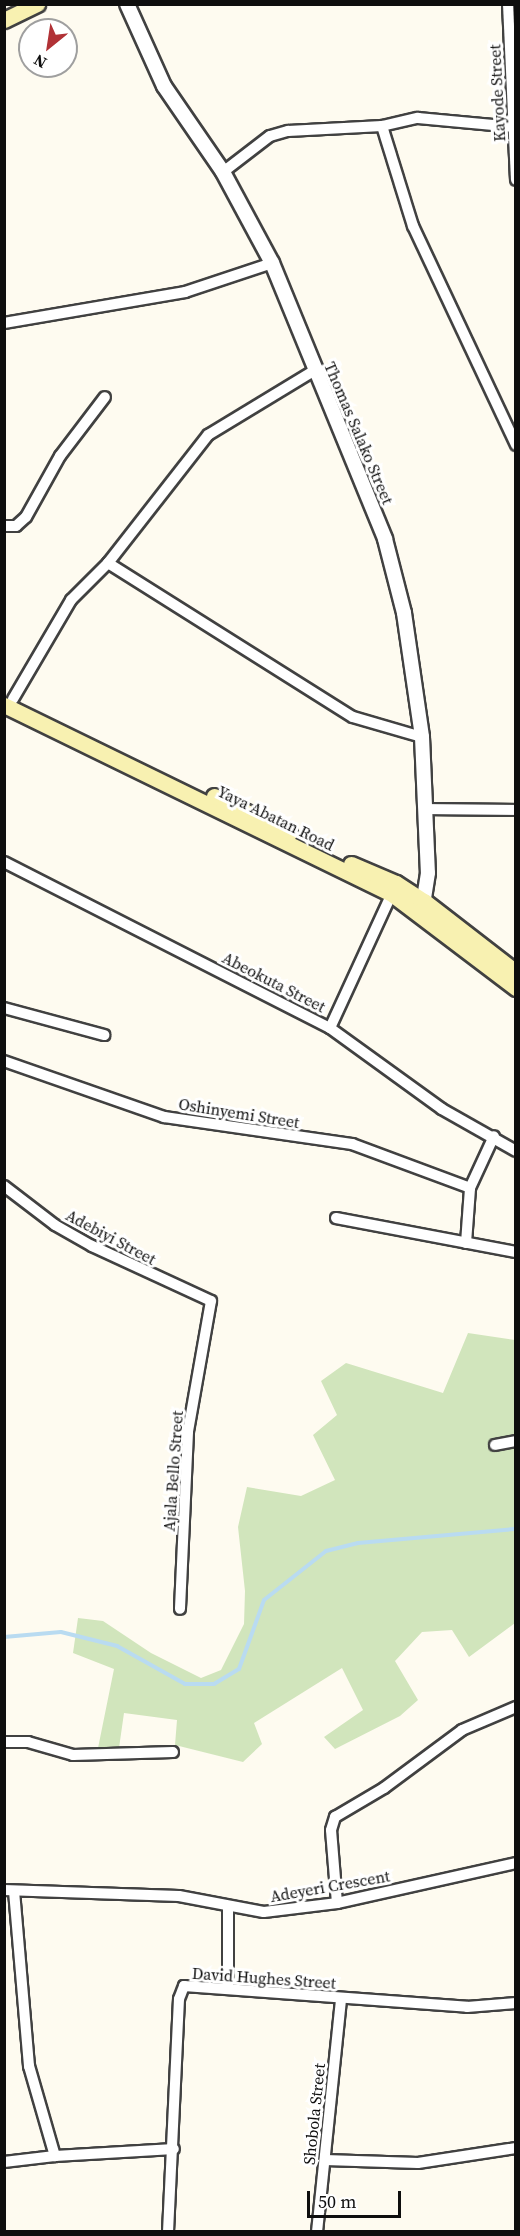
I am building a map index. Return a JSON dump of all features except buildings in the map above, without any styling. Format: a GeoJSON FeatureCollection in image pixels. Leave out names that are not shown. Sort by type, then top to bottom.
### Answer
{"type":"FeatureCollection","features":[{"type":"Feature","properties":{"kind":"main road"},"geometry":{"type":"LineString","coordinates":[[4,9],[26,6]]}},
{"type":"Feature","properties":{"kind":"main road"},"geometry":{"type":"LineString","coordinates":[[4,20],[26,6]]}},
{"type":"Feature","properties":{"kind":"main road","name":"Yaya Abatan Road"},"geometry":{"type":"LineString","coordinates":[[7,700],[394,889],[516,972]]}},
{"type":"Feature","properties":{"kind":"main road","name":"Yaya Abatan Road"},"geometry":{"type":"LineString","coordinates":[[422,907],[516,988]]}},
{"type":"Feature","properties":{"kind":"street","name":"Thomas Salako Street"},"geometry":{"type":"LineString","coordinates":[[127,4],[164,86],[223,172],[272,263],[385,539],[404,613],[422,737],[426,809],[422,907]]}},
{"type":"Feature","properties":{"kind":"street","name":"Kayode Street"},"geometry":{"type":"LineString","coordinates":[[508,4],[516,180]]}},
{"type":"Feature","properties":{"kind":"street"},"geometry":{"type":"LineString","coordinates":[[223,172],[270,136],[288,131],[382,126],[418,118],[445,117],[514,127]]}},
{"type":"Feature","properties":{"kind":"street"},"geometry":{"type":"LineString","coordinates":[[382,126],[400,189],[432,272],[516,445]]}},
{"type":"Feature","properties":{"kind":"street"},"geometry":{"type":"LineString","coordinates":[[4,323],[185,292],[272,263]]}},
{"type":"Feature","properties":{"kind":"street"},"geometry":{"type":"LineString","coordinates":[[7,700],[71,600],[108,563],[208,435],[315,370]]}},
{"type":"Feature","properties":{"kind":"street"},"geometry":{"type":"LineString","coordinates":[[4,526],[15,526],[26,517],[60,456],[105,397]]}},
{"type":"Feature","properties":{"kind":"street"},"geometry":{"type":"LineString","coordinates":[[108,563],[353,717],[422,737]]}},
{"type":"Feature","properties":{"kind":"street"},"geometry":{"type":"LineString","coordinates":[[426,809],[516,810]]}},
{"type":"Feature","properties":{"kind":"street","name":"Abeokuta Street"},"geometry":{"type":"LineString","coordinates":[[4,862],[330,1028],[442,1109],[494,1136],[516,1151]]}},
{"type":"Feature","properties":{"kind":"street"},"geometry":{"type":"LineString","coordinates":[[330,1028],[394,889]]}},
{"type":"Feature","properties":{"kind":"street"},"geometry":{"type":"LineString","coordinates":[[5,1008],[104,1035]]}},
{"type":"Feature","properties":{"kind":"street","name":"Oshinyemi Street"},"geometry":{"type":"LineString","coordinates":[[4,1061],[164,1117],[352,1144],[470,1188]]}},
{"type":"Feature","properties":{"kind":"street"},"geometry":{"type":"LineString","coordinates":[[466,1242],[470,1188],[494,1136]]}},
{"type":"Feature","properties":{"kind":"street","name":"Adebiyi Street"},"geometry":{"type":"LineString","coordinates":[[4,1186],[56,1225],[92,1246],[211,1300]]}},
{"type":"Feature","properties":{"kind":"street"},"geometry":{"type":"LineString","coordinates":[[336,1218],[516,1252]]}},
{"type":"Feature","properties":{"kind":"street","name":"Ajala Bello Street"},"geometry":{"type":"LineString","coordinates":[[180,1608],[188,1431],[211,1300]]}},
{"type":"Feature","properties":{"kind":"street"},"geometry":{"type":"LineString","coordinates":[[495,1444],[516,1441]]}},
{"type":"Feature","properties":{"kind":"street"},"geometry":{"type":"LineString","coordinates":[[337,1903],[331,1830],[334,1817],[384,1788],[462,1730],[516,1707]]}},
{"type":"Feature","properties":{"kind":"street"},"geometry":{"type":"LineString","coordinates":[[4,1742],[28,1742],[74,1755],[173,1752]]}},
{"type":"Feature","properties":{"kind":"street","name":"Adeyeri Crescent"},"geometry":{"type":"LineString","coordinates":[[9,1891],[179,1896],[264,1912],[337,1903],[516,1863]]}},
{"type":"Feature","properties":{"kind":"street"},"geometry":{"type":"LineString","coordinates":[[9,1891],[29,2066],[55,2156]]}},
{"type":"Feature","properties":{"kind":"street"},"geometry":{"type":"LineString","coordinates":[[228,1907],[228,1988]]}},
{"type":"Feature","properties":{"kind":"street","name":"David Hughes Street"},"geometry":{"type":"LineString","coordinates":[[168,2232],[181,1990],[187,1984],[341,1999],[467,2007],[516,2003]]}},
{"type":"Feature","properties":{"kind":"street","name":"Shobola Street"},"geometry":{"type":"LineString","coordinates":[[317,2232],[341,1999]]}},
{"type":"Feature","properties":{"kind":"street"},"geometry":{"type":"LineString","coordinates":[[325,2160],[418,2163],[516,2148]]}},
{"type":"Feature","properties":{"kind":"street"},"geometry":{"type":"LineString","coordinates":[[4,2162],[55,2156],[174,2149]]}},
{"type":"Feature","properties":{"kind":"green space"},"geometry":{"type":"Polygon","coordinates":[[[468,1333],[515,1340],[515,1623],[469,1657],[452,1630],[422,1632],[395,1661],[418,1700],[400,1716],[335,1749],[324,1737],[363,1710],[342,1668],[254,1723],[262,1744],[243,1762],[175,1745],[177,1720],[124,1713],[118,1755],[97,1753],[114,1669],[73,1653],[78,1618],[103,1621],[151,1653],[201,1678],[221,1670],[244,1624],[245,1591],[238,1527],[247,1487],[301,1496],[335,1480],[313,1435],[337,1415],[321,1381],[346,1363],[443,1393],[468,1333]]]}},
{"type":"Feature","properties":{"kind":"waterway"},"geometry":{"type":"LineString","coordinates":[[4,1637],[61,1632],[117,1646],[185,1684],[214,1684],[239,1669],[264,1600],[326,1551],[358,1543],[516,1529]]}}]}
